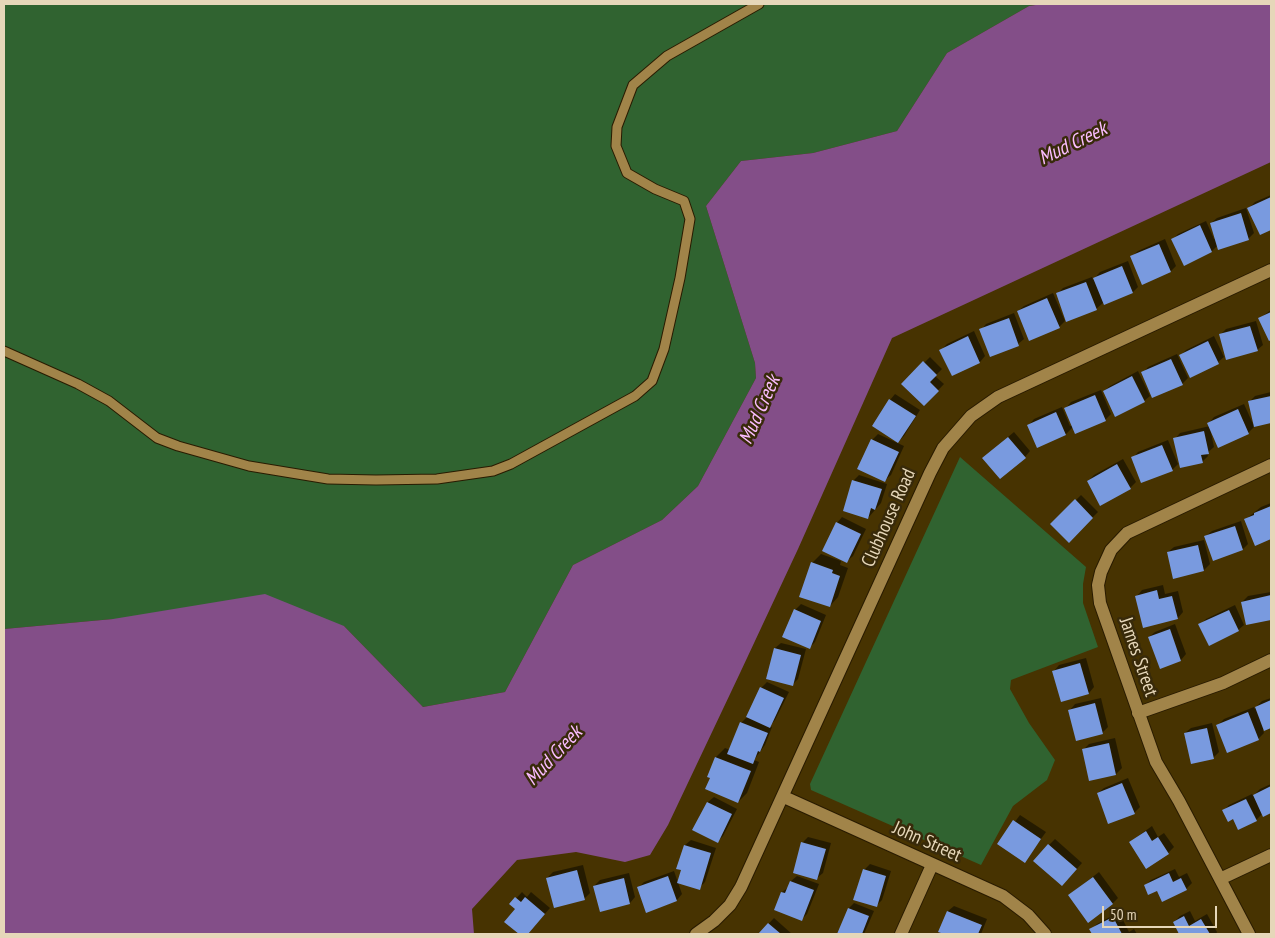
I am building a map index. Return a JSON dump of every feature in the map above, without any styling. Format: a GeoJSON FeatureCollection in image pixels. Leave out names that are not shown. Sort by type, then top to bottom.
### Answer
{"type":"FeatureCollection","features":[{"type":"Feature","properties":{"kind":"street","name":"Clubhouse Road"},"geometry":{"type":"LineString","coordinates":[[696,934],[714,921],[730,905],[741,887],[943,448],[971,416],[998,397],[1271,270]]}},
{"type":"Feature","properties":{"kind":"street","name":"James Street"},"geometry":{"type":"LineString","coordinates":[[1250,934],[1179,802],[1159,769],[1100,603],[1098,584],[1111,550],[1127,533],[1142,524],[1271,465]]}},
{"type":"Feature","properties":{"kind":"street"},"geometry":{"type":"LineString","coordinates":[[1138,713],[1223,683],[1271,660]]}},
{"type":"Feature","properties":{"kind":"street","name":"John Street"},"geometry":{"type":"LineString","coordinates":[[784,797],[1002,896],[1028,915],[1045,934]]}},
{"type":"Feature","properties":{"kind":"street"},"geometry":{"type":"LineString","coordinates":[[1220,879],[1271,855]]}},
{"type":"Feature","properties":{"kind":"street"},"geometry":{"type":"LineString","coordinates":[[901,934],[932,865]]}},
{"type":"Feature","properties":{"kind":"lane"},"geometry":{"type":"LineString","coordinates":[[4,351],[78,384],[108,401],[157,438],[178,446],[249,466],[328,479],[376,480],[437,479],[493,471],[511,464],[635,396],[652,381],[666,340],[680,278],[690,218],[684,201],[656,189],[627,173],[616,146],[617,127],[633,85],[667,56],[758,4]]}},
{"type":"Feature","properties":{"kind":"green space"},"geometry":{"type":"Polygon","coordinates":[[[4,4],[1042,4],[1029,6],[947,53],[897,131],[813,153],[741,161],[706,206],[755,363],[756,378],[698,486],[662,520],[573,565],[505,692],[423,707],[344,626],[113,619],[4,629],[4,4]]]}},
{"type":"Feature","properties":{"kind":"green space"},"geometry":{"type":"Polygon","coordinates":[[[960,457],[1086,567],[1083,584],[1083,603],[1098,647],[1011,680],[1010,689],[1029,723],[1055,760],[1047,780],[1013,806],[981,865],[811,790],[810,784],[960,457]]]}},
{"type":"Feature","properties":{"kind":"water","name":"Mud Creek"},"geometry":{"type":"Polygon","coordinates":[[[1042,4],[1271,4],[1271,162],[892,338],[798,549],[740,673],[668,825],[650,855],[625,862],[576,852],[517,860],[472,909],[474,934],[4,934],[4,629],[113,619],[265,594],[344,626],[423,707],[505,692],[573,565],[662,520],[698,486],[756,378],[755,363],[706,206],[741,161],[813,153],[897,131],[947,53],[1029,6],[1042,4]]]}},
{"type":"Feature","properties":{"kind":"building"},"geometry":{"type":"Polygon","coordinates":[[[1271,197],[1271,230],[1260,235],[1247,208],[1271,197]]]}},
{"type":"Feature","properties":{"kind":"building"},"geometry":{"type":"Polygon","coordinates":[[[1241,213],[1249,240],[1218,250],[1210,223],[1241,213]]]}},
{"type":"Feature","properties":{"kind":"building"},"geometry":{"type":"Polygon","coordinates":[[[1200,225],[1212,252],[1184,266],[1171,239],[1200,225]]]}},
{"type":"Feature","properties":{"kind":"building"},"geometry":{"type":"Polygon","coordinates":[[[1159,244],[1171,272],[1142,285],[1130,256],[1159,244]]]}},
{"type":"Feature","properties":{"kind":"building"},"geometry":{"type":"Polygon","coordinates":[[[1122,266],[1133,293],[1104,305],[1093,278],[1122,266]]]}},
{"type":"Feature","properties":{"kind":"building"},"geometry":{"type":"Polygon","coordinates":[[[1086,282],[1097,310],[1066,322],[1056,293],[1086,282]]]}},
{"type":"Feature","properties":{"kind":"building"},"geometry":{"type":"Polygon","coordinates":[[[1047,298],[1060,328],[1029,341],[1017,311],[1047,298]]]}},
{"type":"Feature","properties":{"kind":"building"},"geometry":{"type":"Polygon","coordinates":[[[1271,312],[1271,340],[1269,341],[1258,318],[1271,312]]]}},
{"type":"Feature","properties":{"kind":"building"},"geometry":{"type":"Polygon","coordinates":[[[1009,318],[1019,346],[990,357],[979,329],[1009,318]]]}},
{"type":"Feature","properties":{"kind":"building"},"geometry":{"type":"Polygon","coordinates":[[[1250,326],[1258,351],[1226,360],[1219,334],[1250,326]]]}},
{"type":"Feature","properties":{"kind":"building"},"geometry":{"type":"Polygon","coordinates":[[[968,336],[980,363],[952,376],[939,350],[968,336]]]}},
{"type":"Feature","properties":{"kind":"building"},"geometry":{"type":"Polygon","coordinates":[[[1208,341],[1219,364],[1190,378],[1179,355],[1208,341]]]}},
{"type":"Feature","properties":{"kind":"building"},"geometry":{"type":"Polygon","coordinates":[[[1171,359],[1183,385],[1152,398],[1141,372],[1171,359]]]}},
{"type":"Feature","properties":{"kind":"building"},"geometry":{"type":"Polygon","coordinates":[[[923,361],[937,375],[930,382],[939,391],[924,406],[901,384],[923,361]]]}},
{"type":"Feature","properties":{"kind":"building"},"geometry":{"type":"Polygon","coordinates":[[[1132,376],[1145,402],[1115,417],[1103,391],[1132,376]]]}},
{"type":"Feature","properties":{"kind":"building"},"geometry":{"type":"Polygon","coordinates":[[[1095,395],[1106,421],[1075,434],[1064,408],[1095,395]]]}},
{"type":"Feature","properties":{"kind":"building"},"geometry":{"type":"Polygon","coordinates":[[[1271,396],[1271,423],[1254,427],[1248,401],[1271,396]]]}},
{"type":"Feature","properties":{"kind":"building"},"geometry":{"type":"Polygon","coordinates":[[[889,399],[916,416],[898,443],[872,426],[889,399]]]}},
{"type":"Feature","properties":{"kind":"building"},"geometry":{"type":"Polygon","coordinates":[[[1238,409],[1249,434],[1218,448],[1207,423],[1238,409]]]}},
{"type":"Feature","properties":{"kind":"building"},"geometry":{"type":"Polygon","coordinates":[[[1056,412],[1066,435],[1037,448],[1027,425],[1056,412]]]}},
{"type":"Feature","properties":{"kind":"building"},"geometry":{"type":"Polygon","coordinates":[[[1204,431],[1209,454],[1201,455],[1203,463],[1180,468],[1173,438],[1204,431]]]}},
{"type":"Feature","properties":{"kind":"building"},"geometry":{"type":"Polygon","coordinates":[[[1008,437],[1026,458],[1000,479],[982,458],[1008,437]]]}},
{"type":"Feature","properties":{"kind":"building"},"geometry":{"type":"Polygon","coordinates":[[[871,439],[899,452],[885,482],[857,469],[871,439]]]}},
{"type":"Feature","properties":{"kind":"building"},"geometry":{"type":"Polygon","coordinates":[[[1162,445],[1173,471],[1141,483],[1131,457],[1162,445]]]}},
{"type":"Feature","properties":{"kind":"building"},"geometry":{"type":"Polygon","coordinates":[[[1117,464],[1131,489],[1100,506],[1087,481],[1117,464]]]}},
{"type":"Feature","properties":{"kind":"building"},"geometry":{"type":"Polygon","coordinates":[[[852,480],[882,489],[875,510],[871,508],[868,519],[843,511],[852,480]]]}},
{"type":"Feature","properties":{"kind":"building"},"geometry":{"type":"Polygon","coordinates":[[[1075,499],[1093,518],[1069,543],[1050,524],[1075,499]]]}},
{"type":"Feature","properties":{"kind":"building"},"geometry":{"type":"Polygon","coordinates":[[[1271,506],[1271,539],[1255,546],[1244,519],[1271,506]]]}},
{"type":"Feature","properties":{"kind":"building"},"geometry":{"type":"Polygon","coordinates":[[[836,522],[861,534],[847,563],[822,551],[836,522]]]}},
{"type":"Feature","properties":{"kind":"building"},"geometry":{"type":"Polygon","coordinates":[[[1235,526],[1243,550],[1213,561],[1204,536],[1235,526]]]}},
{"type":"Feature","properties":{"kind":"building"},"geometry":{"type":"Polygon","coordinates":[[[1198,545],[1204,571],[1173,579],[1167,552],[1198,545]]]}},
{"type":"Feature","properties":{"kind":"building"},"geometry":{"type":"Polygon","coordinates":[[[811,562],[833,570],[832,573],[840,576],[830,607],[799,597],[811,562]]]}},
{"type":"Feature","properties":{"kind":"building"},"geometry":{"type":"Polygon","coordinates":[[[1157,590],[1159,599],[1172,596],[1178,619],[1143,628],[1135,596],[1157,590]]]}},
{"type":"Feature","properties":{"kind":"building"},"geometry":{"type":"Polygon","coordinates":[[[1271,595],[1271,620],[1246,625],[1241,602],[1271,595]]]}},
{"type":"Feature","properties":{"kind":"building"},"geometry":{"type":"Polygon","coordinates":[[[794,609],[821,621],[810,649],[782,637],[794,609]]]}},
{"type":"Feature","properties":{"kind":"building"},"geometry":{"type":"Polygon","coordinates":[[[1229,610],[1239,631],[1209,646],[1198,624],[1229,610]]]}},
{"type":"Feature","properties":{"kind":"building"},"geometry":{"type":"Polygon","coordinates":[[[1170,629],[1181,661],[1160,669],[1148,637],[1170,629]]]}},
{"type":"Feature","properties":{"kind":"building"},"geometry":{"type":"Polygon","coordinates":[[[774,648],[801,655],[793,686],[766,679],[774,648]]]}},
{"type":"Feature","properties":{"kind":"building"},"geometry":{"type":"Polygon","coordinates":[[[1080,663],[1089,694],[1061,702],[1052,671],[1080,663]]]}},
{"type":"Feature","properties":{"kind":"building"},"geometry":{"type":"Polygon","coordinates":[[[760,687],[784,698],[770,728],[746,717],[760,687]]]}},
{"type":"Feature","properties":{"kind":"building"},"geometry":{"type":"Polygon","coordinates":[[[1271,700],[1271,728],[1264,731],[1255,707],[1271,700]]]}},
{"type":"Feature","properties":{"kind":"building"},"geometry":{"type":"Polygon","coordinates":[[[1095,703],[1103,734],[1076,741],[1068,710],[1095,703]]]}},
{"type":"Feature","properties":{"kind":"building"},"geometry":{"type":"Polygon","coordinates":[[[1248,712],[1259,740],[1227,753],[1216,725],[1248,712]]]}},
{"type":"Feature","properties":{"kind":"building"},"geometry":{"type":"Polygon","coordinates":[[[740,722],[768,733],[753,764],[727,754],[740,722]]]}},
{"type":"Feature","properties":{"kind":"building"},"geometry":{"type":"Polygon","coordinates":[[[1207,728],[1214,759],[1191,764],[1184,733],[1207,728]]]}},
{"type":"Feature","properties":{"kind":"building"},"geometry":{"type":"Polygon","coordinates":[[[1109,743],[1116,775],[1089,781],[1082,749],[1109,743]]]}},
{"type":"Feature","properties":{"kind":"building"},"geometry":{"type":"Polygon","coordinates":[[[715,757],[751,771],[738,803],[705,789],[710,778],[707,777],[715,757]]]}},
{"type":"Feature","properties":{"kind":"building"},"geometry":{"type":"Polygon","coordinates":[[[1122,783],[1135,814],[1108,824],[1097,793],[1122,783]]]}},
{"type":"Feature","properties":{"kind":"building"},"geometry":{"type":"Polygon","coordinates":[[[1271,786],[1271,813],[1263,817],[1253,795],[1271,786]]]}},
{"type":"Feature","properties":{"kind":"building"},"geometry":{"type":"Polygon","coordinates":[[[1246,799],[1257,821],[1238,830],[1233,819],[1228,822],[1222,810],[1246,799]]]}},
{"type":"Feature","properties":{"kind":"building"},"geometry":{"type":"Polygon","coordinates":[[[707,802],[732,814],[718,843],[692,830],[707,802]]]}},
{"type":"Feature","properties":{"kind":"building"},"geometry":{"type":"Polygon","coordinates":[[[1013,820],[1041,839],[1025,863],[997,844],[1013,820]]]}},
{"type":"Feature","properties":{"kind":"building"},"geometry":{"type":"Polygon","coordinates":[[[1146,831],[1152,841],[1158,837],[1169,854],[1146,869],[1129,842],[1146,831]]]}},
{"type":"Feature","properties":{"kind":"building"},"geometry":{"type":"Polygon","coordinates":[[[801,842],[826,849],[817,880],[793,873],[801,842]]]}},
{"type":"Feature","properties":{"kind":"building"},"geometry":{"type":"Polygon","coordinates":[[[1048,844],[1077,869],[1062,886],[1033,861],[1048,844]]]}},
{"type":"Feature","properties":{"kind":"building"},"geometry":{"type":"Polygon","coordinates":[[[684,845],[711,853],[700,890],[677,883],[681,870],[676,869],[684,845]]]}},
{"type":"Feature","properties":{"kind":"building"},"geometry":{"type":"Polygon","coordinates":[[[863,869],[886,876],[877,907],[853,900],[863,869]]]}},
{"type":"Feature","properties":{"kind":"building"},"geometry":{"type":"Polygon","coordinates":[[[577,870],[585,900],[554,908],[546,878],[577,870]]]}},
{"type":"Feature","properties":{"kind":"building"},"geometry":{"type":"Polygon","coordinates":[[[1169,873],[1173,882],[1181,878],[1187,890],[1162,902],[1157,891],[1148,895],[1144,885],[1169,873]]]}},
{"type":"Feature","properties":{"kind":"building"},"geometry":{"type":"Polygon","coordinates":[[[668,876],[677,901],[646,913],[637,887],[668,876]]]}},
{"type":"Feature","properties":{"kind":"building"},"geometry":{"type":"Polygon","coordinates":[[[1093,877],[1113,904],[1088,923],[1068,895],[1093,877]]]}},
{"type":"Feature","properties":{"kind":"building"},"geometry":{"type":"Polygon","coordinates":[[[624,878],[630,904],[600,912],[593,886],[624,878]]]}},
{"type":"Feature","properties":{"kind":"building"},"geometry":{"type":"Polygon","coordinates":[[[790,881],[814,890],[802,921],[774,910],[781,892],[785,893],[790,881]]]}},
{"type":"Feature","properties":{"kind":"building"},"geometry":{"type":"Polygon","coordinates":[[[515,897],[521,902],[525,897],[545,914],[528,934],[519,934],[504,922],[515,909],[509,904],[515,897]]]}},
{"type":"Feature","properties":{"kind":"building"},"geometry":{"type":"Polygon","coordinates":[[[848,908],[869,916],[862,934],[837,934],[848,908]]]}},
{"type":"Feature","properties":{"kind":"building"},"geometry":{"type":"Polygon","coordinates":[[[947,911],[982,925],[978,934],[944,934],[938,932],[947,911]]]}},
{"type":"Feature","properties":{"kind":"building"},"geometry":{"type":"Polygon","coordinates":[[[1184,916],[1189,926],[1201,919],[1210,934],[1179,934],[1173,922],[1184,916]]]}},
{"type":"Feature","properties":{"kind":"building"},"geometry":{"type":"Polygon","coordinates":[[[1113,917],[1122,934],[1092,934],[1089,929],[1113,917]]]}},
{"type":"Feature","properties":{"kind":"building"},"geometry":{"type":"Polygon","coordinates":[[[768,923],[781,934],[758,934],[768,923]]]}}]}
